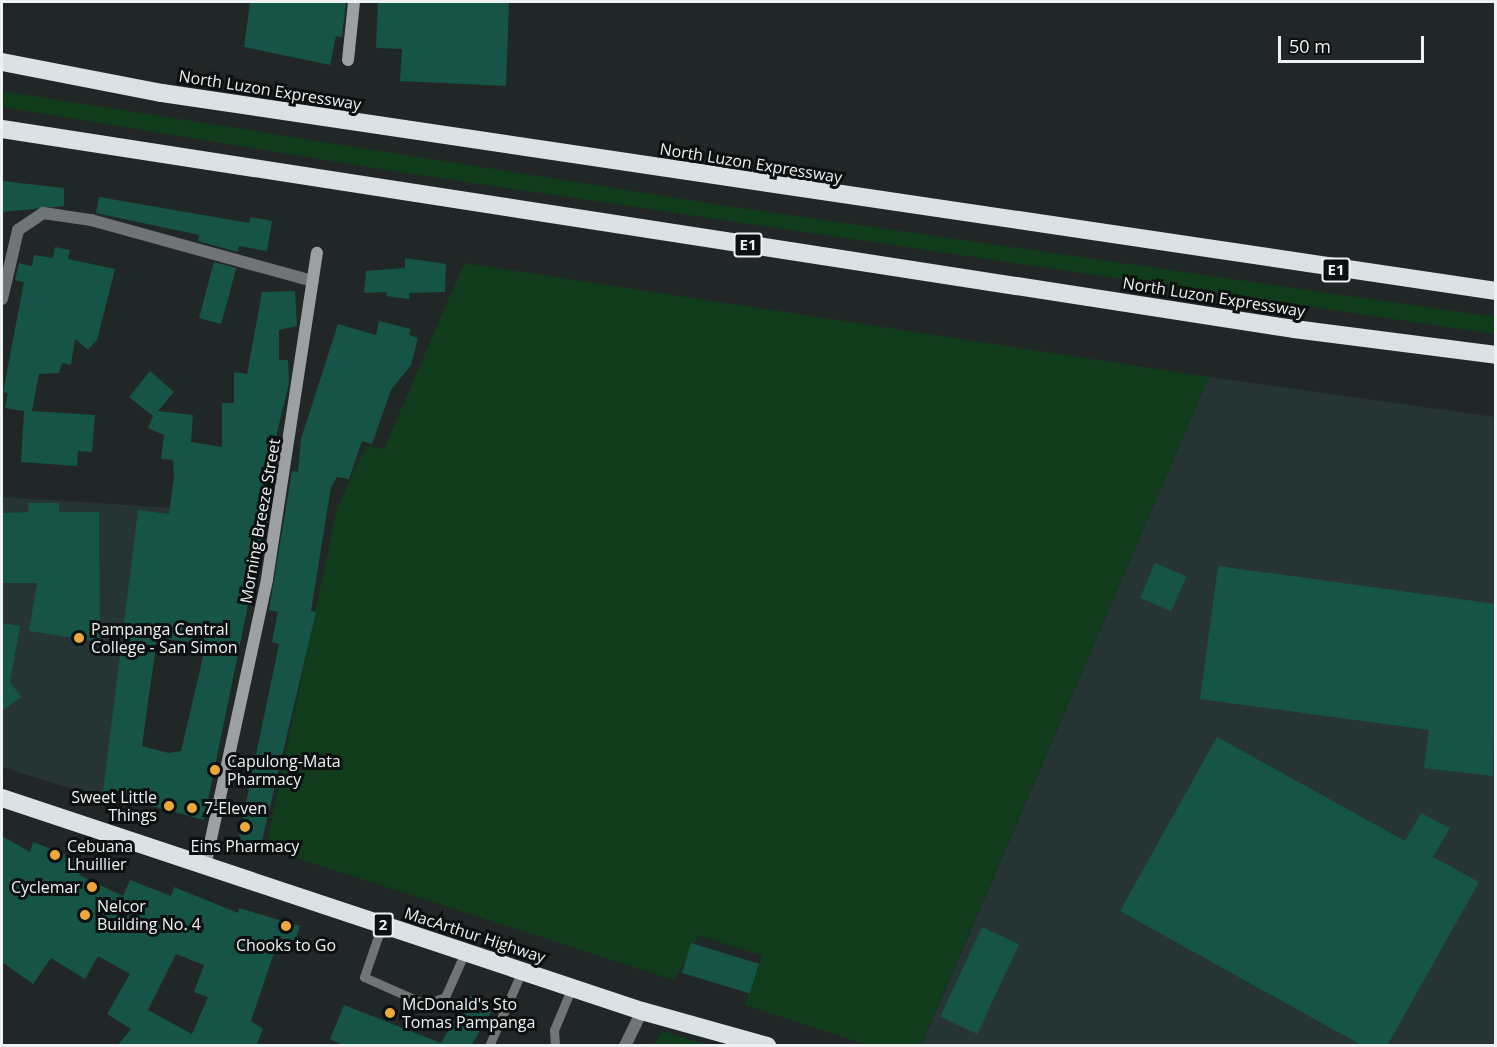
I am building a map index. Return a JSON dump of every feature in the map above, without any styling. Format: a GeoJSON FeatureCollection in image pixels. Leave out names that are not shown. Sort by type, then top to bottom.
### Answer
{"type":"FeatureCollection","features":[{"type":"Feature","properties":{"kind":"highway","name":"North Luzon Expressway"},"geometry":{"type":"LineString","coordinates":[[2,63],[233,104],[1496,291]]}},
{"type":"Feature","properties":{"kind":"highway","name":"North Luzon Expressway"},"geometry":{"type":"LineString","coordinates":[[2,129],[1294,329],[1496,355]]}},
{"type":"Feature","properties":{"kind":"highway","name":"MacArthur Highway"},"geometry":{"type":"LineString","coordinates":[[2,798],[206,862],[382,925],[642,1011],[767,1046]]}},
{"type":"Feature","properties":{"kind":"main road"},"geometry":{"type":"LineString","coordinates":[[348,60],[354,2]]}},
{"type":"Feature","properties":{"kind":"main road","name":"Morning Breeze Street"},"geometry":{"type":"LineString","coordinates":[[206,862],[267,579],[316,253]]}},
{"type":"Feature","properties":{"kind":"street"},"geometry":{"type":"LineString","coordinates":[[2,299],[18,230],[43,213],[101,222],[313,282]]}},
{"type":"Feature","properties":{"kind":"street"},"geometry":{"type":"LineString","coordinates":[[624,1046],[642,1011]]}},
{"type":"Feature","properties":{"kind":"lane"},"geometry":{"type":"LineString","coordinates":[[382,925],[364,977],[425,1004],[445,997],[465,952]]}},
{"type":"Feature","properties":{"kind":"lane"},"geometry":{"type":"LineString","coordinates":[[489,1046],[522,971]]}},
{"type":"Feature","properties":{"kind":"lane"},"geometry":{"type":"LineString","coordinates":[[555,1045],[554,1030],[572,987]]}},
{"type":"Feature","properties":{"kind":"shaded area"},"geometry":{"type":"Polygon","coordinates":[[[1209,377],[1495,417],[1495,1045],[921,1046],[1209,377]]]}},
{"type":"Feature","properties":{"kind":"shaded area","name":"Pampanga Central College - San Simon"},"geometry":{"type":"Polygon","coordinates":[[[2,497],[176,508],[132,808],[2,767],[2,497]]]}},
{"type":"Feature","properties":{"kind":"green space"},"geometry":{"type":"Polygon","coordinates":[[[2,91],[714,204],[1495,317],[1495,334],[399,172],[2,107],[2,91]]]}},
{"type":"Feature","properties":{"kind":"green space"},"geometry":{"type":"Polygon","coordinates":[[[464,263],[1209,377],[921,1045],[868,1045],[745,1005],[762,956],[699,935],[674,980],[266,848],[337,508],[366,446],[384,449],[464,263]]]}},
{"type":"Feature","properties":{"kind":"green space"},"geometry":{"type":"Polygon","coordinates":[[[662,1031],[708,1045],[654,1045],[662,1031]]]}},
{"type":"Feature","properties":{"kind":"building"},"geometry":{"type":"Polygon","coordinates":[[[250,2],[346,2],[342,37],[336,36],[330,65],[244,47],[250,2]]]}},
{"type":"Feature","properties":{"kind":"building"},"geometry":{"type":"Polygon","coordinates":[[[378,2],[509,2],[506,86],[400,81],[402,49],[376,48],[378,2]]]}},
{"type":"Feature","properties":{"kind":"building"},"geometry":{"type":"Polygon","coordinates":[[[2,181],[64,188],[64,206],[2,212],[2,181]]]}},
{"type":"Feature","properties":{"kind":"building"},"geometry":{"type":"Polygon","coordinates":[[[99,197],[249,223],[250,217],[272,221],[267,251],[239,246],[238,252],[198,241],[199,235],[96,213],[99,197]]]}},
{"type":"Feature","properties":{"kind":"building"},"geometry":{"type":"Polygon","coordinates":[[[55,247],[70,250],[68,259],[115,269],[97,340],[88,350],[75,339],[71,365],[62,363],[59,373],[39,374],[32,411],[95,415],[92,452],[78,451],[77,466],[21,462],[24,411],[5,408],[8,393],[3,392],[24,282],[15,280],[19,263],[32,266],[34,255],[53,258],[55,247]]]}},
{"type":"Feature","properties":{"kind":"building"},"geometry":{"type":"Polygon","coordinates":[[[405,258],[446,264],[445,292],[410,293],[409,299],[386,296],[387,292],[364,293],[366,271],[405,268],[405,258]]]}},
{"type":"Feature","properties":{"kind":"building"},"geometry":{"type":"Polygon","coordinates":[[[214,262],[236,268],[221,324],[199,318],[214,262]]]}},
{"type":"Feature","properties":{"kind":"building"},"geometry":{"type":"Polygon","coordinates":[[[295,291],[297,326],[279,330],[279,360],[288,360],[289,383],[276,437],[271,437],[264,487],[272,490],[259,578],[253,606],[248,605],[204,820],[137,802],[139,795],[103,792],[138,510],[169,514],[174,477],[173,460],[161,459],[164,435],[148,428],[153,416],[129,397],[150,371],[174,392],[158,411],[193,415],[191,442],[222,447],[222,403],[234,403],[234,372],[247,374],[262,292],[295,291]],[[157,638],[142,746],[169,753],[181,751],[206,644],[157,638]]]}},
{"type":"Feature","properties":{"kind":"building"},"geometry":{"type":"Polygon","coordinates":[[[379,321],[411,329],[409,335],[418,338],[411,365],[391,390],[372,444],[362,441],[349,479],[337,477],[331,487],[311,611],[316,612],[261,845],[238,841],[279,644],[272,642],[278,612],[269,610],[292,471],[298,472],[301,439],[338,324],[376,335],[379,321]]]}},
{"type":"Feature","properties":{"kind":"building"},"geometry":{"type":"Polygon","coordinates":[[[28,503],[59,503],[59,512],[99,512],[100,642],[29,631],[37,583],[2,583],[2,513],[29,512],[28,503]]]}},
{"type":"Feature","properties":{"kind":"building"},"geometry":{"type":"Polygon","coordinates":[[[1155,563],[1186,576],[1171,611],[1140,598],[1155,563]]]}},
{"type":"Feature","properties":{"kind":"building"},"geometry":{"type":"Polygon","coordinates":[[[1218,566],[1496,604],[1493,776],[1424,768],[1429,730],[1200,699],[1218,566]]]}},
{"type":"Feature","properties":{"kind":"building"},"geometry":{"type":"Polygon","coordinates":[[[2,623],[20,626],[10,682],[21,697],[2,711],[2,623]]]}},
{"type":"Feature","properties":{"kind":"building"},"geometry":{"type":"Polygon","coordinates":[[[1217,737],[1405,841],[1421,813],[1450,828],[1433,857],[1479,882],[1387,1046],[1363,1046],[1120,911],[1217,737]]]}},
{"type":"Feature","properties":{"kind":"building"},"geometry":{"type":"Polygon","coordinates":[[[2,836],[30,852],[33,842],[84,862],[79,875],[123,896],[130,880],[171,896],[174,887],[238,913],[239,908],[300,926],[293,946],[278,941],[251,1021],[263,1029],[256,1046],[117,1046],[131,1029],[107,1014],[130,974],[98,956],[85,979],[51,958],[33,984],[2,962],[2,836]],[[176,954],[148,1010],[192,1034],[208,997],[194,992],[204,965],[176,954]]]}},
{"type":"Feature","properties":{"kind":"building"},"geometry":{"type":"Polygon","coordinates":[[[982,927],[1019,944],[977,1034],[940,1017],[982,927]]]}},
{"type":"Feature","properties":{"kind":"building"},"geometry":{"type":"Polygon","coordinates":[[[691,943],[759,964],[750,993],[682,973],[691,943]]]}},
{"type":"Feature","properties":{"kind":"building"},"geometry":{"type":"Polygon","coordinates":[[[469,995],[493,1009],[471,1046],[345,1046],[330,1039],[344,1005],[441,1043],[469,995]]]}},
{"type":"Feature","properties":{"kind":"place","name":"Pampanga Central College - San Simon"},"geometry":{"type":"Point","coordinates":[79,638]}},
{"type":"Feature","properties":{"kind":"place","name":"Capulong-Mata Pharmacy"},"geometry":{"type":"Point","coordinates":[215,770]}},
{"type":"Feature","properties":{"kind":"place","name":"Sweet Little Things"},"geometry":{"type":"Point","coordinates":[169,806]}},
{"type":"Feature","properties":{"kind":"place","name":"7-Eleven"},"geometry":{"type":"Point","coordinates":[192,808]}},
{"type":"Feature","properties":{"kind":"place","name":"Eins Pharmacy"},"geometry":{"type":"Point","coordinates":[245,827]}},
{"type":"Feature","properties":{"kind":"place","name":"Cebuana Lhuillier"},"geometry":{"type":"Point","coordinates":[55,855]}},
{"type":"Feature","properties":{"kind":"place","name":"Cyclemar"},"geometry":{"type":"Point","coordinates":[92,887]}},
{"type":"Feature","properties":{"kind":"place","name":"Nelcor Building No. 4"},"geometry":{"type":"Point","coordinates":[85,915]}},
{"type":"Feature","properties":{"kind":"place","name":"Chooks to Go"},"geometry":{"type":"Point","coordinates":[286,926]}},
{"type":"Feature","properties":{"kind":"place","name":"McDonald's Sto Tomas Pampanga"},"geometry":{"type":"Point","coordinates":[390,1013]}}]}
